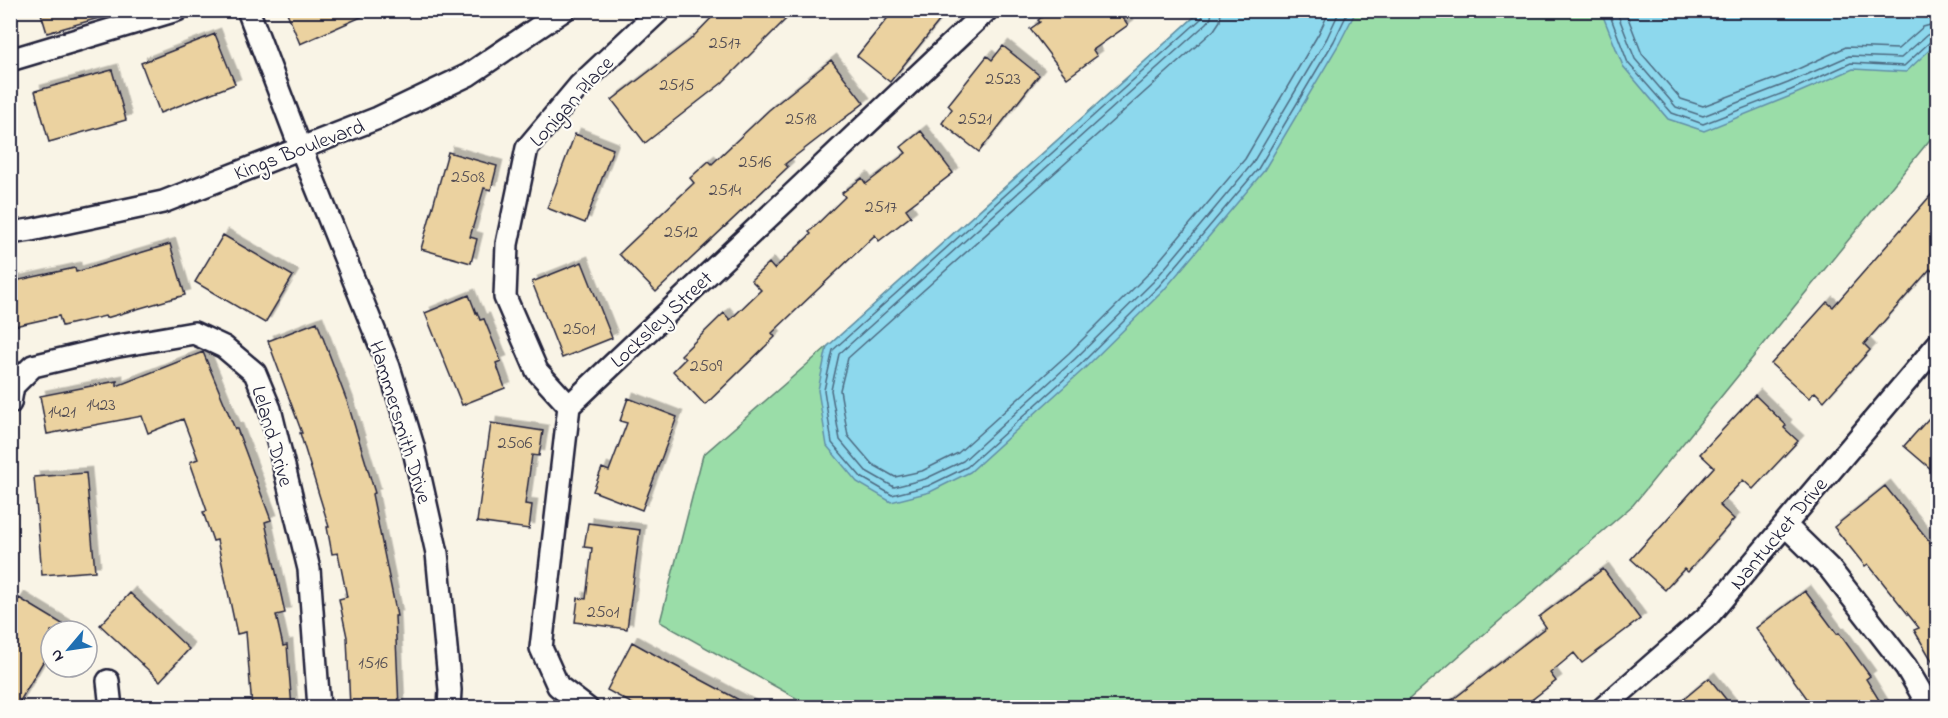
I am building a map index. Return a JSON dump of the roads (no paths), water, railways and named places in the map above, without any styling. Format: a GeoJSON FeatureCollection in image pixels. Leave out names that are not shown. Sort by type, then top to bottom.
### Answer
{"type":"FeatureCollection","features":[{"type":"Feature","properties":{"kind":"street"},"geometry":{"type":"LineString","coordinates":[[10,60],[177,10]]}},
{"type":"Feature","properties":{"kind":"street","name":"Hammersmith Drive"},"geometry":{"type":"LineString","coordinates":[[248,10],[388,367],[413,446],[437,553],[450,690],[449,708]]}},
{"type":"Feature","properties":{"kind":"street","name":"Kings Boulevard"},"geometry":{"type":"LineString","coordinates":[[10,233],[163,202],[301,149],[378,118],[468,75],[564,10]]}},
{"type":"Feature","properties":{"kind":"street","name":"Lonigan Place"},"geometry":{"type":"LineString","coordinates":[[569,406],[537,370],[505,297],[507,244],[527,148],[579,86],[660,10]]}},
{"type":"Feature","properties":{"kind":"street","name":"Locksley Street"},"geometry":{"type":"LineString","coordinates":[[569,406],[987,10]]}},
{"type":"Feature","properties":{"kind":"street","name":"Leland Drive"},"geometry":{"type":"LineString","coordinates":[[10,403],[13,386],[33,366],[113,347],[194,333],[224,347],[255,373],[270,409],[309,569],[319,708]]}},
{"type":"Feature","properties":{"kind":"street","name":"Nantucket Drive"},"geometry":{"type":"LineString","coordinates":[[1604,708],[1624,701],[1708,616],[1938,344]]}},
{"type":"Feature","properties":{"kind":"street"},"geometry":{"type":"LineString","coordinates":[[569,406],[541,648],[558,686],[587,708]]}},
{"type":"Feature","properties":{"kind":"street"},"geometry":{"type":"LineString","coordinates":[[1785,525],[1830,569],[1906,667],[1930,708]]}},
{"type":"Feature","properties":{"kind":"street"},"geometry":{"type":"LineString","coordinates":[[108,681],[111,708]]}},
{"type":"Feature","properties":{"kind":"water"},"geometry":{"type":"Polygon","coordinates":[[[1201,11],[1356,11],[1263,172],[1164,290],[1084,369],[970,472],[930,492],[891,502],[857,482],[827,446],[818,390],[827,347],[1201,11]]]}},
{"type":"Feature","properties":{"kind":"water"},"geometry":{"type":"Polygon","coordinates":[[[1601,11],[1937,11],[1937,43],[1906,72],[1853,69],[1704,131],[1668,119],[1623,66],[1601,11]]]}}]}
